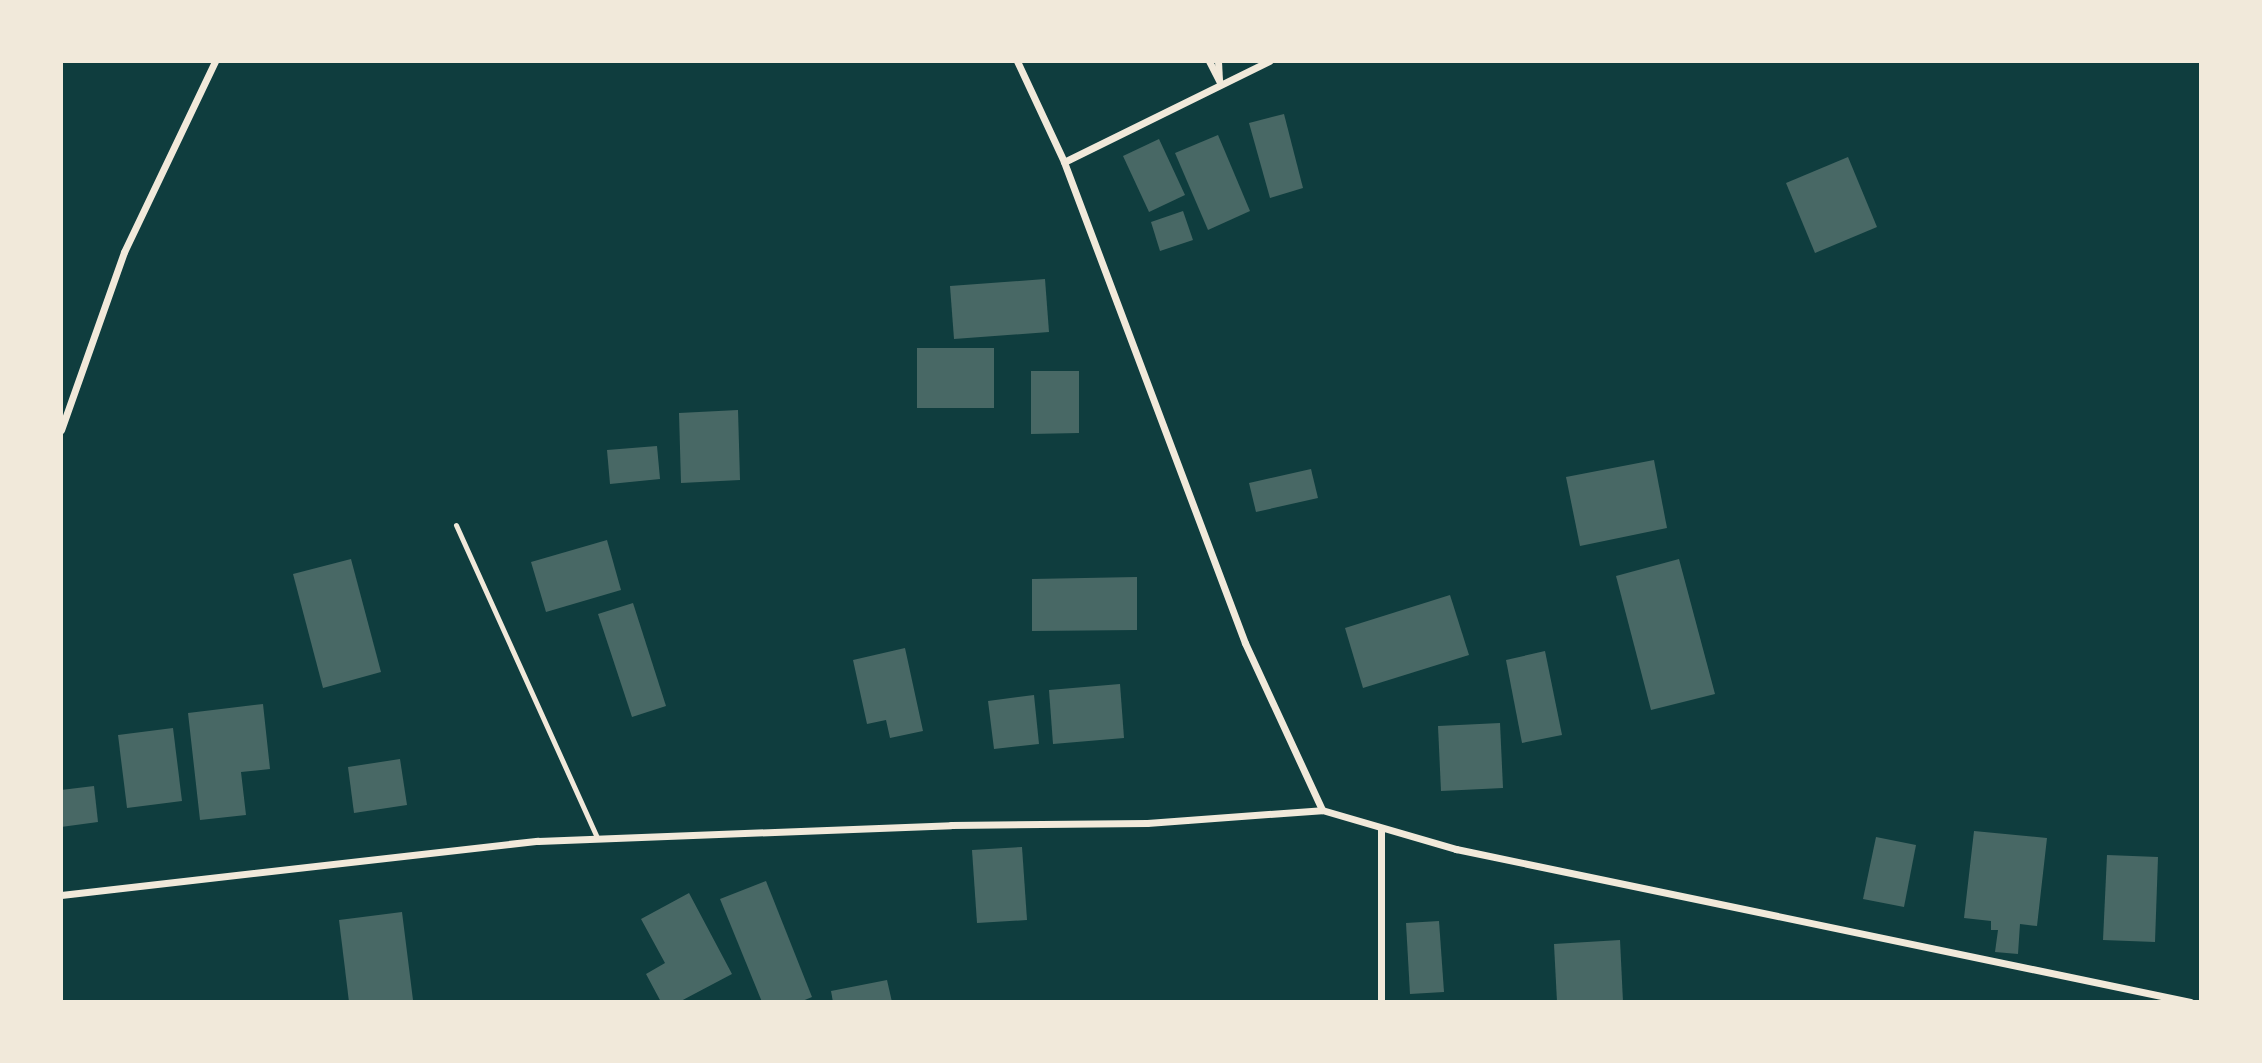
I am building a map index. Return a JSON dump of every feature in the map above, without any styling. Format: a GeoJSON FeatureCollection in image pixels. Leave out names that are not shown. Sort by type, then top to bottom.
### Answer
{"type":"FeatureCollection","features":[{"type":"Feature","properties":{"kind":"street"},"geometry":{"type":"LineString","coordinates":[[61,430],[124,252],[215,61]]}},
{"type":"Feature","properties":{"kind":"street"},"geometry":{"type":"LineString","coordinates":[[1017,61],[1064,162],[1245,643],[1322,810]]}},
{"type":"Feature","properties":{"kind":"street"},"geometry":{"type":"LineString","coordinates":[[1209,61],[1220,83]]}},
{"type":"Feature","properties":{"kind":"street"},"geometry":{"type":"LineString","coordinates":[[1218,61],[1220,83]]}},
{"type":"Feature","properties":{"kind":"street"},"geometry":{"type":"LineString","coordinates":[[1064,162],[1269,61]]}},
{"type":"Feature","properties":{"kind":"street"},"geometry":{"type":"LineString","coordinates":[[61,895],[597,837],[753,836],[951,825],[1147,823],[1322,810],[1381,829],[2190,1002]]}},
{"type":"Feature","properties":{"kind":"street"},"geometry":{"type":"LineString","coordinates":[[1381,829],[1381,1002]]}},
{"type":"Feature","properties":{"kind":"lane"},"geometry":{"type":"LineString","coordinates":[[456,525],[597,837]]}},
{"type":"Feature","properties":{"kind":"building"},"geometry":{"type":"Polygon","coordinates":[[[1284,114],[1303,188],[1270,198],[1249,123],[1284,114]]]}},
{"type":"Feature","properties":{"kind":"building"},"geometry":{"type":"Polygon","coordinates":[[[1218,135],[1250,211],[1208,230],[1175,153],[1218,135]]]}},
{"type":"Feature","properties":{"kind":"building"},"geometry":{"type":"Polygon","coordinates":[[[1159,139],[1185,195],[1149,212],[1123,156],[1159,139]]]}},
{"type":"Feature","properties":{"kind":"building"},"geometry":{"type":"Polygon","coordinates":[[[1848,157],[1877,227],[1815,253],[1786,183],[1848,157]]]}},
{"type":"Feature","properties":{"kind":"building"},"geometry":{"type":"Polygon","coordinates":[[[1183,211],[1193,240],[1160,251],[1151,222],[1183,211]]]}},
{"type":"Feature","properties":{"kind":"building"},"geometry":{"type":"Polygon","coordinates":[[[1045,279],[1049,332],[954,339],[950,286],[1045,279]]]}},
{"type":"Feature","properties":{"kind":"building"},"geometry":{"type":"Polygon","coordinates":[[[917,348],[994,348],[994,408],[917,408],[917,348]]]}},
{"type":"Feature","properties":{"kind":"building"},"geometry":{"type":"Polygon","coordinates":[[[1031,371],[1079,371],[1079,433],[1031,434],[1031,371]]]}},
{"type":"Feature","properties":{"kind":"building"},"geometry":{"type":"Polygon","coordinates":[[[738,410],[740,480],[681,483],[679,413],[738,410]]]}},
{"type":"Feature","properties":{"kind":"building"},"geometry":{"type":"Polygon","coordinates":[[[657,446],[660,479],[610,484],[607,450],[657,446]]]}},
{"type":"Feature","properties":{"kind":"building"},"geometry":{"type":"Polygon","coordinates":[[[1654,460],[1667,528],[1580,546],[1566,477],[1654,460]]]}},
{"type":"Feature","properties":{"kind":"building"},"geometry":{"type":"Polygon","coordinates":[[[1311,469],[1318,498],[1256,512],[1249,483],[1311,469]]]}},
{"type":"Feature","properties":{"kind":"building"},"geometry":{"type":"Polygon","coordinates":[[[607,540],[621,590],[546,612],[531,562],[607,540]]]}},
{"type":"Feature","properties":{"kind":"building"},"geometry":{"type":"Polygon","coordinates":[[[351,559],[381,672],[323,688],[293,574],[351,559]]]}},
{"type":"Feature","properties":{"kind":"building"},"geometry":{"type":"Polygon","coordinates":[[[1679,559],[1715,694],[1651,710],[1616,576],[1679,559]]]}},
{"type":"Feature","properties":{"kind":"building"},"geometry":{"type":"Polygon","coordinates":[[[1137,577],[1137,630],[1032,631],[1032,579],[1137,577]]]}},
{"type":"Feature","properties":{"kind":"building"},"geometry":{"type":"Polygon","coordinates":[[[1450,595],[1469,655],[1363,688],[1345,628],[1450,595]]]}},
{"type":"Feature","properties":{"kind":"building"},"geometry":{"type":"Polygon","coordinates":[[[633,603],[666,706],[632,717],[598,614],[633,603]]]}},
{"type":"Feature","properties":{"kind":"building"},"geometry":{"type":"Polygon","coordinates":[[[905,648],[923,731],[890,738],[886,720],[867,724],[853,660],[905,648]]]}},
{"type":"Feature","properties":{"kind":"building"},"geometry":{"type":"Polygon","coordinates":[[[1545,651],[1562,735],[1522,743],[1506,660],[1545,651]]]}},
{"type":"Feature","properties":{"kind":"building"},"geometry":{"type":"Polygon","coordinates":[[[1120,684],[1124,738],[1053,744],[1049,690],[1120,684]]]}},
{"type":"Feature","properties":{"kind":"building"},"geometry":{"type":"Polygon","coordinates":[[[1034,695],[1039,744],[994,749],[988,701],[1034,695]]]}},
{"type":"Feature","properties":{"kind":"building"},"geometry":{"type":"Polygon","coordinates":[[[263,704],[270,769],[241,772],[246,815],[200,820],[188,713],[263,704]]]}},
{"type":"Feature","properties":{"kind":"building"},"geometry":{"type":"Polygon","coordinates":[[[1500,723],[1503,788],[1441,791],[1438,726],[1500,723]]]}},
{"type":"Feature","properties":{"kind":"building"},"geometry":{"type":"Polygon","coordinates":[[[173,728],[182,801],[127,808],[118,735],[173,728]]]}},
{"type":"Feature","properties":{"kind":"building"},"geometry":{"type":"Polygon","coordinates":[[[400,759],[407,805],[354,813],[348,767],[400,759]]]}},
{"type":"Feature","properties":{"kind":"building"},"geometry":{"type":"Polygon","coordinates":[[[94,786],[98,822],[61,827],[61,790],[94,786]]]}},
{"type":"Feature","properties":{"kind":"building"},"geometry":{"type":"Polygon","coordinates":[[[1974,831],[2047,838],[2037,926],[2020,924],[2018,954],[1995,952],[1998,930],[1991,930],[1991,921],[1964,918],[1974,831]]]}},
{"type":"Feature","properties":{"kind":"building"},"geometry":{"type":"Polygon","coordinates":[[[1876,837],[1916,845],[1904,907],[1863,899],[1876,837]]]}},
{"type":"Feature","properties":{"kind":"building"},"geometry":{"type":"Polygon","coordinates":[[[1022,847],[1027,920],[977,923],[972,850],[1022,847]]]}},
{"type":"Feature","properties":{"kind":"building"},"geometry":{"type":"Polygon","coordinates":[[[2107,855],[2158,857],[2155,942],[2103,940],[2107,855]]]}},
{"type":"Feature","properties":{"kind":"building"},"geometry":{"type":"Polygon","coordinates":[[[766,881],[812,997],[800,1002],[762,1002],[720,899],[766,881]]]}},
{"type":"Feature","properties":{"kind":"building"},"geometry":{"type":"Polygon","coordinates":[[[689,893],[732,974],[679,1002],[661,1002],[646,974],[665,963],[641,919],[689,893]]]}},
{"type":"Feature","properties":{"kind":"building"},"geometry":{"type":"Polygon","coordinates":[[[402,912],[413,1000],[349,1002],[339,920],[402,912]]]}},
{"type":"Feature","properties":{"kind":"building"},"geometry":{"type":"Polygon","coordinates":[[[1439,921],[1444,992],[1410,994],[1406,923],[1439,921]]]}},
{"type":"Feature","properties":{"kind":"building"},"geometry":{"type":"Polygon","coordinates":[[[1620,940],[1623,1002],[1557,1002],[1554,944],[1620,940]]]}},
{"type":"Feature","properties":{"kind":"building"},"geometry":{"type":"Polygon","coordinates":[[[887,980],[892,1002],[833,1002],[831,991],[887,980]]]}}]}
